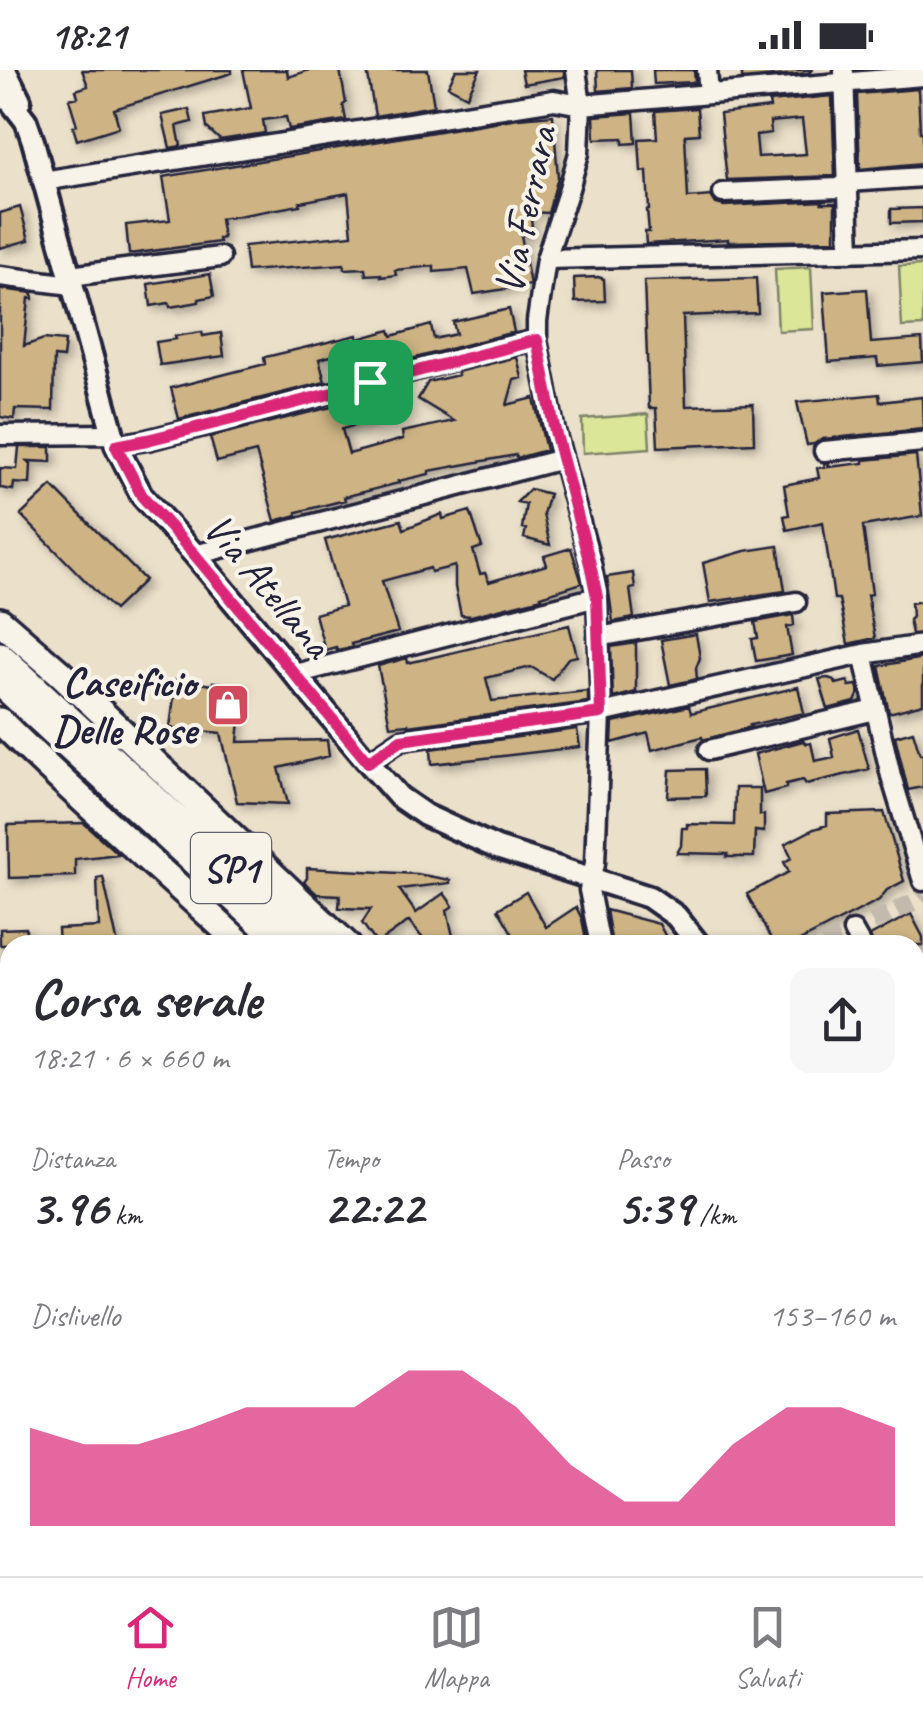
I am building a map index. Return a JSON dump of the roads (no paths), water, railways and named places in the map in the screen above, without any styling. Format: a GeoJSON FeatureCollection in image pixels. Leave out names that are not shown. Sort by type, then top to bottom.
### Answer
{"type":"FeatureCollection","features":[{"type":"Feature","properties":{"kind":"highway"},"geometry":{"type":"LineString","coordinates":[[0,622],[74,686],[336,935]]}},
{"type":"Feature","properties":{"kind":"highway","name":"SP1"},"geometry":{"type":"LineString","coordinates":[[0,655],[274,935]]}},
{"type":"Feature","properties":{"kind":"highway"},"geometry":{"type":"LineString","coordinates":[[0,683],[142,799]]}},
{"type":"Feature","properties":{"kind":"highway"},"geometry":{"type":"LineString","coordinates":[[0,722],[231,935]]}},
{"type":"Feature","properties":{"kind":"highway","name":"SP1"},"geometry":{"type":"LineString","coordinates":[[142,799],[302,935]]}},
{"type":"Feature","properties":{"kind":"main road"},"geometry":{"type":"LineString","coordinates":[[5,70],[26,121]]}},
{"type":"Feature","properties":{"kind":"main road","name":"Via Atellana"},"geometry":{"type":"LineString","coordinates":[[0,88],[26,121],[114,440],[142,496],[399,797],[424,815],[497,848],[649,897],[676,916],[690,935]]}},
{"type":"Feature","properties":{"kind":"street","name":"Via Ferrara"},"geometry":{"type":"LineString","coordinates":[[576,70],[581,105],[578,153],[546,258],[536,321],[562,459],[597,597],[601,713],[593,878],[589,890],[598,935]]}},
{"type":"Feature","properties":{"kind":"street"},"geometry":{"type":"LineString","coordinates":[[708,70],[709,94]]}},
{"type":"Feature","properties":{"kind":"street"},"geometry":{"type":"LineString","coordinates":[[43,181],[554,100],[581,105],[709,94],[844,76],[923,76]]}},
{"type":"Feature","properties":{"kind":"street"},"geometry":{"type":"LineString","coordinates":[[844,76],[850,252]]}},
{"type":"Feature","properties":{"kind":"street"},"geometry":{"type":"LineString","coordinates":[[722,194],[840,188],[848,182],[923,177]]}},
{"type":"Feature","properties":{"kind":"street"},"geometry":{"type":"LineString","coordinates":[[546,258],[923,250]]}},
{"type":"Feature","properties":{"kind":"street"},"geometry":{"type":"LineString","coordinates":[[0,276],[71,280],[220,256]]}},
{"type":"Feature","properties":{"kind":"street"},"geometry":{"type":"LineString","coordinates":[[0,435],[147,440],[537,340]]}},
{"type":"Feature","properties":{"kind":"street"},"geometry":{"type":"LineString","coordinates":[[824,451],[923,442]]}},
{"type":"Feature","properties":{"kind":"street"},"geometry":{"type":"LineString","coordinates":[[195,555],[562,459]]}},
{"type":"Feature","properties":{"kind":"street"},"geometry":{"type":"LineString","coordinates":[[296,674],[597,597]]}},
{"type":"Feature","properties":{"kind":"street"},"geometry":{"type":"LineString","coordinates":[[598,638],[796,602]]}},
{"type":"Feature","properties":{"kind":"street"},"geometry":{"type":"LineString","coordinates":[[368,762],[401,740],[601,713],[863,654],[923,645]]}},
{"type":"Feature","properties":{"kind":"street"},"geometry":{"type":"LineString","coordinates":[[863,654],[891,776],[923,880]]}},
{"type":"Feature","properties":{"kind":"street"},"geometry":{"type":"LineString","coordinates":[[709,750],[875,710]]}},
{"type":"Feature","properties":{"kind":"tunnel"},"geometry":{"type":"LineString","coordinates":[[844,935],[923,894]]}},
{"type":"Feature","properties":{"kind":"place","name":"Caseificio Delle Rose"},"geometry":{"type":"Point","coordinates":[228,705]}}]}
